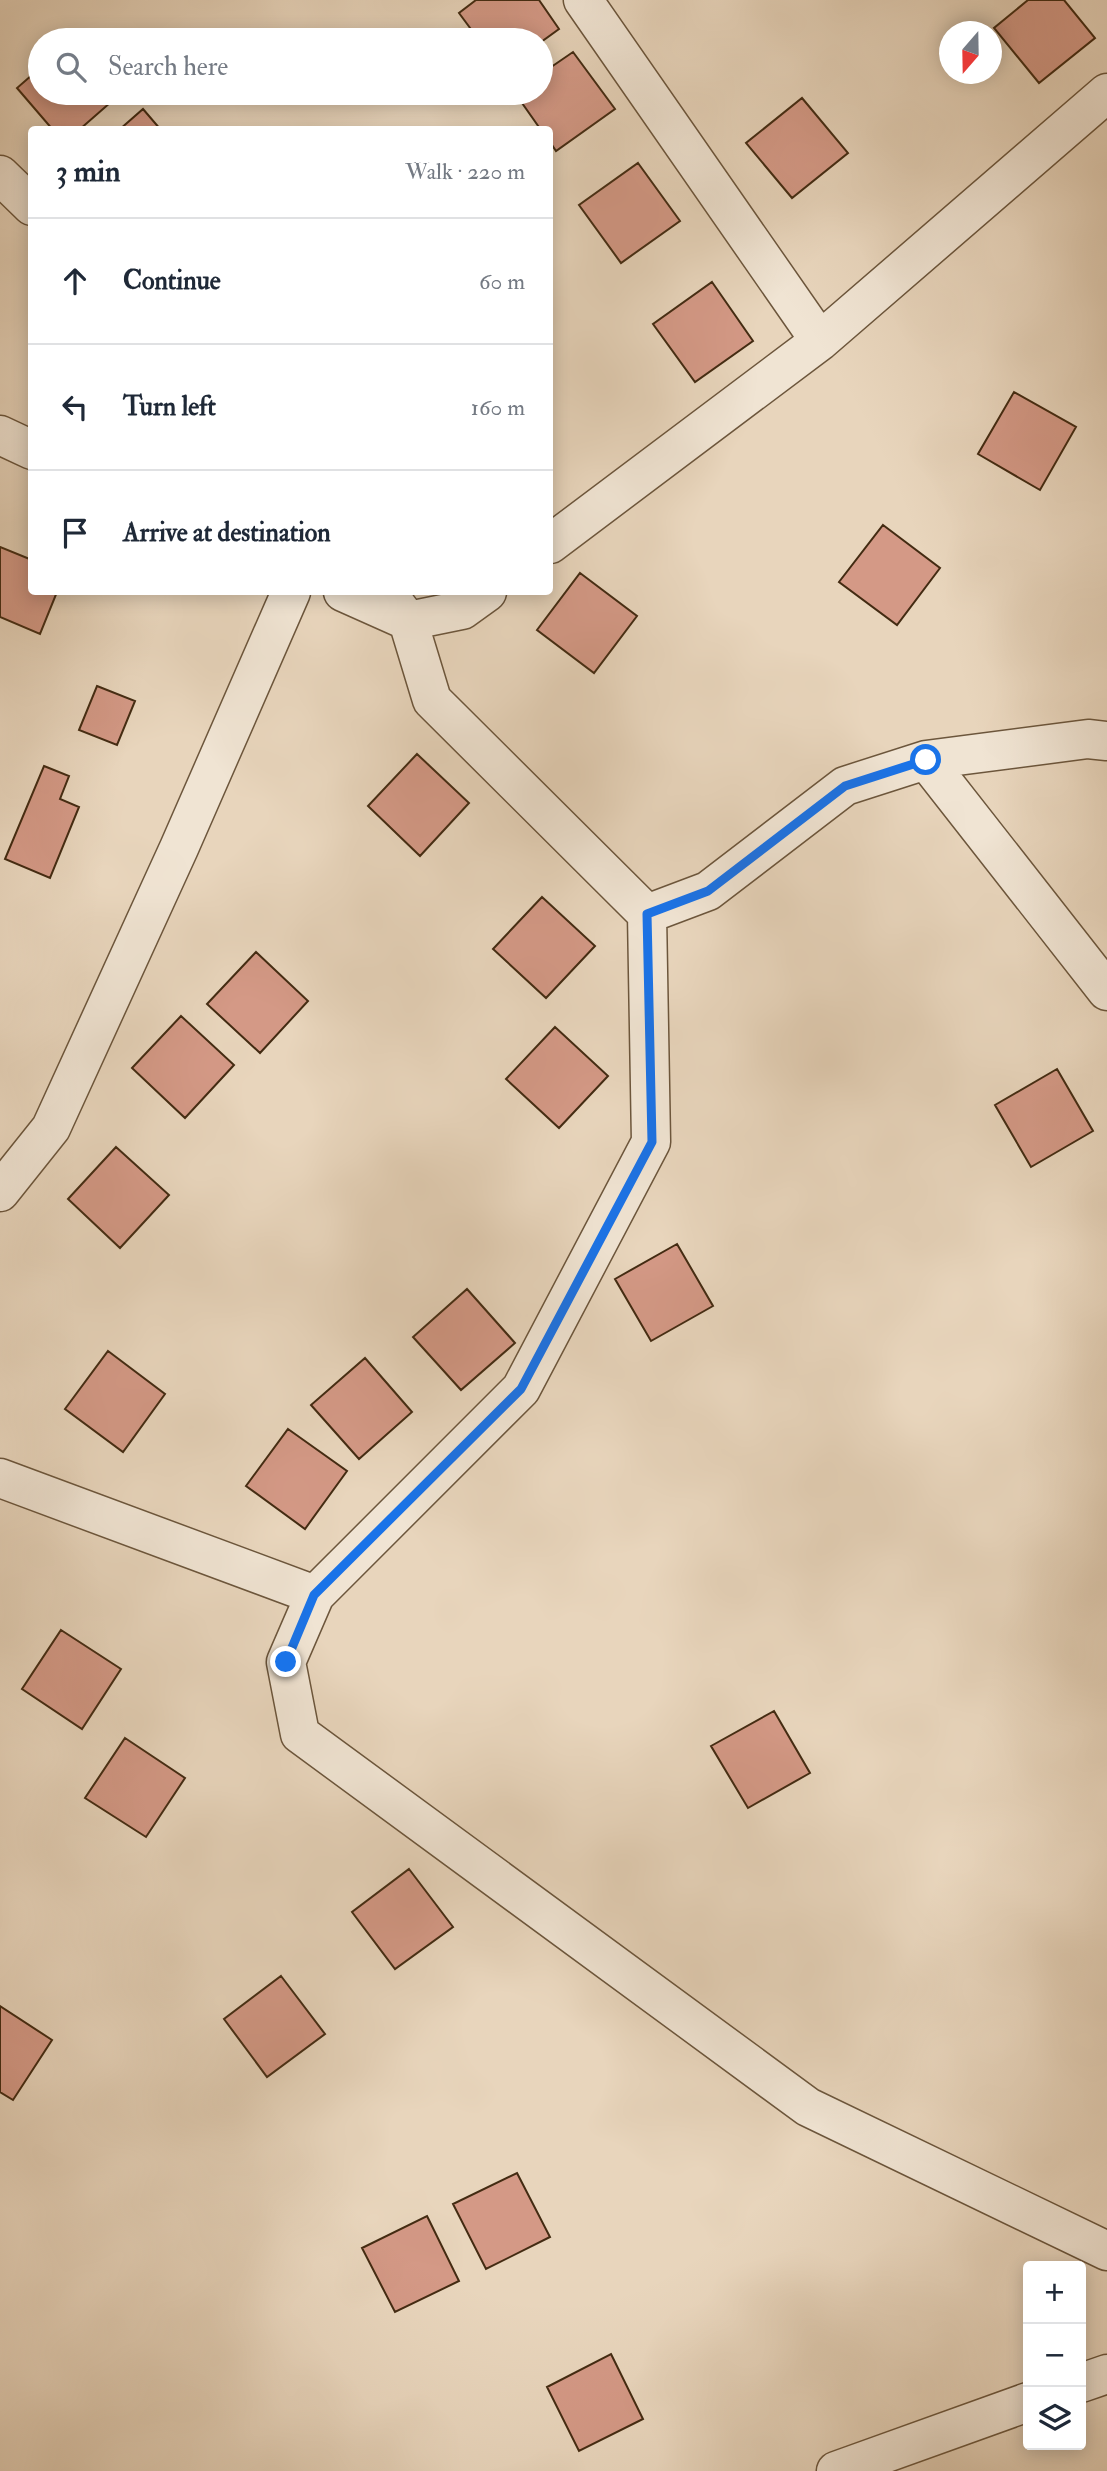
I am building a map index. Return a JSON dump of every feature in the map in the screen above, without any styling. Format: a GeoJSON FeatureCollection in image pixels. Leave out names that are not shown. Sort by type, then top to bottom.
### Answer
{"type":"FeatureCollection","features":[{"type":"Feature","properties":{"kind":"street"},"geometry":{"type":"LineString","coordinates":[[583,0],[820,341]]}},
{"type":"Feature","properties":{"kind":"street"},"geometry":{"type":"LineString","coordinates":[[553,542],[820,341],[1107,93]]}},
{"type":"Feature","properties":{"kind":"street"},"geometry":{"type":"LineString","coordinates":[[0,175],[28,202]]}},
{"type":"Feature","properties":{"kind":"street"},"geometry":{"type":"LineString","coordinates":[[0,435],[28,448]]}},
{"type":"Feature","properties":{"kind":"street"},"geometry":{"type":"LineString","coordinates":[[0,1192],[51,1128],[179,848],[290,595]]}},
{"type":"Feature","properties":{"kind":"street"},"geometry":{"type":"LineString","coordinates":[[350,595],[408,621],[463,610],[483,595]]}},
{"type":"Feature","properties":{"kind":"street"},"geometry":{"type":"LineString","coordinates":[[387,595],[408,621],[432,700],[647,914],[652,1142],[521,1389],[314,1595],[286,1662],[300,1734],[808,2107],[1107,2250]]}},
{"type":"Feature","properties":{"kind":"street"},"geometry":{"type":"LineString","coordinates":[[647,914],[708,891],[845,786],[926,760],[1088,739],[1107,741]]}},
{"type":"Feature","properties":{"kind":"street"},"geometry":{"type":"LineString","coordinates":[[926,760],[1107,991]]}},
{"type":"Feature","properties":{"kind":"street"},"geometry":{"type":"LineString","coordinates":[[0,1478],[314,1595]]}},
{"type":"Feature","properties":{"kind":"street"},"geometry":{"type":"LineString","coordinates":[[1086,2381],[1107,2374]]}},
{"type":"Feature","properties":{"kind":"street"},"geometry":{"type":"LineString","coordinates":[[836,2471],[1023,2404]]}},
{"type":"Feature","properties":{"kind":"building"},"geometry":{"type":"Polygon","coordinates":[[[476,0],[539,0],[559,29],[553,33],[553,28],[470,28],[459,13],[476,0]]]}},
{"type":"Feature","properties":{"kind":"building"},"geometry":{"type":"Polygon","coordinates":[[[1028,0],[1064,0],[1095,38],[1039,83],[1002,38],[1002,21],[1028,0]]]}},
{"type":"Feature","properties":{"kind":"building"},"geometry":{"type":"Polygon","coordinates":[[[573,52],[615,109],[556,151],[553,146],[553,126],[538,126],[523,105],[553,105],[553,66],[573,52]]]}},
{"type":"Feature","properties":{"kind":"building"},"geometry":{"type":"Polygon","coordinates":[[[28,78],[28,101],[17,88],[28,78]]]}},
{"type":"Feature","properties":{"kind":"building"},"geometry":{"type":"Polygon","coordinates":[[[802,98],[848,153],[792,198],[746,143],[802,98]]]}},
{"type":"Feature","properties":{"kind":"building"},"geometry":{"type":"Polygon","coordinates":[[[32,105],[108,105],[84,126],[50,126],[32,105]]]}},
{"type":"Feature","properties":{"kind":"building"},"geometry":{"type":"Polygon","coordinates":[[[143,109],[158,126],[124,126],[143,109]]]}},
{"type":"Feature","properties":{"kind":"building"},"geometry":{"type":"Polygon","coordinates":[[[638,163],[680,221],[621,263],[579,205],[638,163]]]}},
{"type":"Feature","properties":{"kind":"building"},"geometry":{"type":"Polygon","coordinates":[[[712,282],[753,341],[695,382],[653,324],[712,282]]]}},
{"type":"Feature","properties":{"kind":"building"},"geometry":{"type":"Polygon","coordinates":[[[1014,392],[1076,427],[1040,490],[978,454],[1014,392]]]}},
{"type":"Feature","properties":{"kind":"building"},"geometry":{"type":"Polygon","coordinates":[[[883,525],[940,568],[897,625],[839,582],[883,525]]]}},
{"type":"Feature","properties":{"kind":"building"},"geometry":{"type":"Polygon","coordinates":[[[0,547],[28,558],[28,595],[56,595],[40,634],[0,617],[0,547]]]}},
{"type":"Feature","properties":{"kind":"building"},"geometry":{"type":"Polygon","coordinates":[[[580,573],[637,616],[594,673],[537,630],[580,573]]]}},
{"type":"Feature","properties":{"kind":"building"},"geometry":{"type":"Polygon","coordinates":[[[97,686],[135,701],[117,745],[79,730],[97,686]]]}},
{"type":"Feature","properties":{"kind":"building"},"geometry":{"type":"Polygon","coordinates":[[[417,754],[469,803],[420,856],[368,806],[417,754]]]}},
{"type":"Feature","properties":{"kind":"building"},"geometry":{"type":"Polygon","coordinates":[[[44,766],[69,776],[60,799],[79,807],[50,878],[5,859],[44,766]]]}},
{"type":"Feature","properties":{"kind":"building"},"geometry":{"type":"Polygon","coordinates":[[[542,897],[595,946],[546,998],[493,949],[542,897]]]}},
{"type":"Feature","properties":{"kind":"building"},"geometry":{"type":"Polygon","coordinates":[[[256,952],[308,1001],[260,1053],[207,1004],[256,952]]]}},
{"type":"Feature","properties":{"kind":"building"},"geometry":{"type":"Polygon","coordinates":[[[181,1016],[234,1065],[185,1118],[132,1068],[181,1016]]]}},
{"type":"Feature","properties":{"kind":"building"},"geometry":{"type":"Polygon","coordinates":[[[555,1027],[608,1076],[559,1128],[506,1079],[555,1027]]]}},
{"type":"Feature","properties":{"kind":"building"},"geometry":{"type":"Polygon","coordinates":[[[1057,1069],[1093,1131],[1031,1167],[995,1105],[1057,1069]]]}},
{"type":"Feature","properties":{"kind":"building"},"geometry":{"type":"Polygon","coordinates":[[[116,1147],[169,1195],[120,1248],[68,1199],[116,1147]]]}},
{"type":"Feature","properties":{"kind":"building"},"geometry":{"type":"Polygon","coordinates":[[[677,1244],[713,1306],[651,1341],[615,1279],[677,1244]]]}},
{"type":"Feature","properties":{"kind":"building"},"geometry":{"type":"Polygon","coordinates":[[[467,1289],[515,1343],[461,1390],[413,1337],[467,1289]]]}},
{"type":"Feature","properties":{"kind":"building"},"geometry":{"type":"Polygon","coordinates":[[[108,1351],[165,1394],[123,1452],[65,1409],[108,1351]]]}},
{"type":"Feature","properties":{"kind":"building"},"geometry":{"type":"Polygon","coordinates":[[[365,1358],[412,1412],[359,1459],[311,1405],[365,1358]]]}},
{"type":"Feature","properties":{"kind":"building"},"geometry":{"type":"Polygon","coordinates":[[[288,1429],[347,1471],[305,1529],[246,1486],[288,1429]]]}},
{"type":"Feature","properties":{"kind":"building"},"geometry":{"type":"Polygon","coordinates":[[[61,1630],[121,1669],[82,1729],[22,1689],[61,1630]]]}},
{"type":"Feature","properties":{"kind":"building"},"geometry":{"type":"Polygon","coordinates":[[[774,1711],[810,1773],[748,1808],[711,1746],[774,1711]]]}},
{"type":"Feature","properties":{"kind":"building"},"geometry":{"type":"Polygon","coordinates":[[[125,1738],[185,1778],[146,1837],[85,1798],[125,1738]]]}},
{"type":"Feature","properties":{"kind":"building"},"geometry":{"type":"Polygon","coordinates":[[[409,1869],[453,1927],[395,1969],[352,1912],[409,1869]]]}},
{"type":"Feature","properties":{"kind":"building"},"geometry":{"type":"Polygon","coordinates":[[[281,1976],[325,2034],[267,2077],[224,2019],[281,1976]]]}},
{"type":"Feature","properties":{"kind":"building"},"geometry":{"type":"Polygon","coordinates":[[[0,2006],[52,2040],[13,2100],[0,2092],[0,2006]]]}},
{"type":"Feature","properties":{"kind":"building"},"geometry":{"type":"Polygon","coordinates":[[[517,2173],[550,2237],[486,2269],[453,2204],[517,2173]]]}},
{"type":"Feature","properties":{"kind":"building"},"geometry":{"type":"Polygon","coordinates":[[[427,2216],[459,2281],[395,2312],[362,2248],[427,2216]]]}},
{"type":"Feature","properties":{"kind":"building"},"geometry":{"type":"Polygon","coordinates":[[[611,2354],[643,2419],[579,2451],[547,2387],[611,2354]]]}},
{"type":"Feature","properties":{"kind":"route"},"geometry":{"type":"LineString","coordinates":[[286,1662],[314,1595],[521,1389],[652,1142],[647,914],[708,891],[845,786],[926,760]]}}]}
